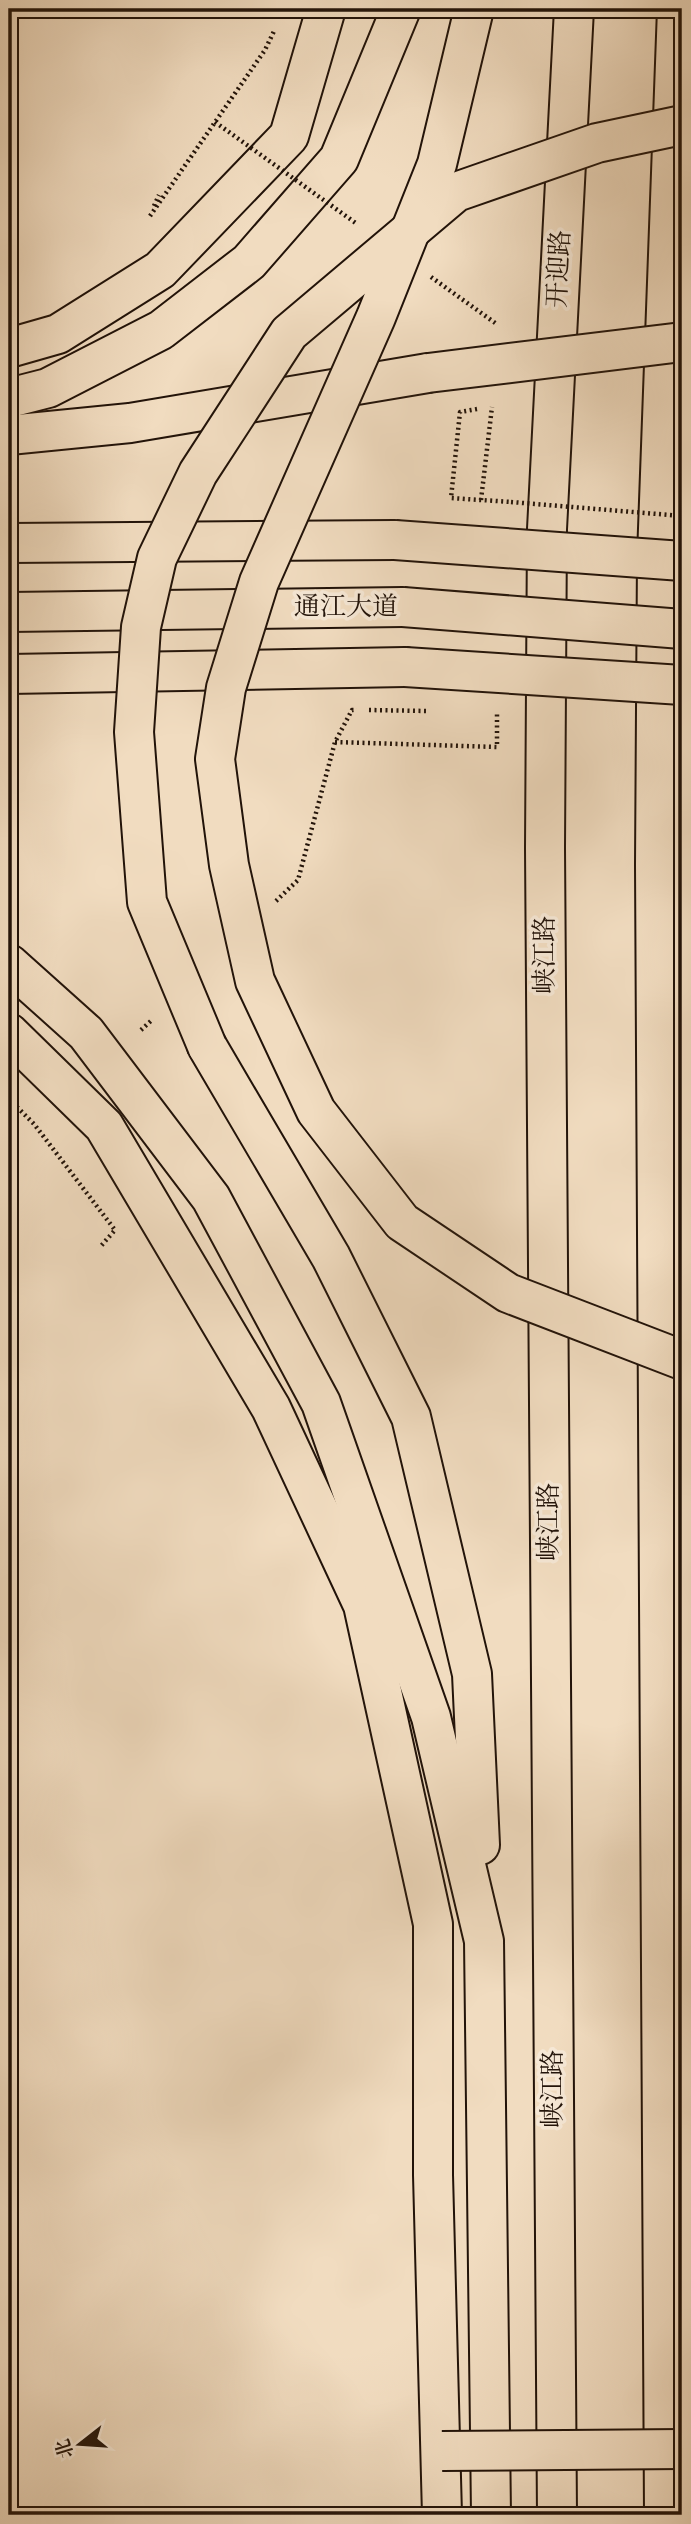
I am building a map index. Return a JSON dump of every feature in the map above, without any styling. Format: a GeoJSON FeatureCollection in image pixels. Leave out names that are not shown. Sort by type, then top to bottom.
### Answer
{"type":"FeatureCollection","features":[{"type":"Feature","properties":{"kind":"main road"},"geometry":{"type":"LineString","coordinates":[[9,348],[58,334],[160,270],[289,136],[326,9]]}},
{"type":"Feature","properties":{"kind":"main road"},"geometry":{"type":"LineString","coordinates":[[9,398],[48,388],[161,330],[249,262],[339,159],[401,9]]}},
{"type":"Feature","properties":{"kind":"main road"},"geometry":{"type":"LineString","coordinates":[[474,9],[437,164],[376,317],[259,582],[226,688],[215,759],[229,865],[255,981],[316,1111],[402,1222],[508,1293],[682,1360]]}},
{"type":"Feature","properties":{"kind":"main road","name":"开迎路"},"geometry":{"type":"LineString","coordinates":[[547,529],[574,9]]}},
{"type":"Feature","properties":{"kind":"main road"},"geometry":{"type":"LineString","coordinates":[[664,2515],[655,879],[670,558],[677,9]]}},
{"type":"Feature","properties":{"kind":"main road"},"geometry":{"type":"LineString","coordinates":[[491,2515],[484,1941],[472,1674],[411,1417],[331,1256],[207,1046],[147,902],[134,732],[141,627],[157,558],[198,474],[289,333],[456,192],[597,143],[682,125]]}},
{"type":"Feature","properties":{"kind":"main road"},"geometry":{"type":"LineString","coordinates":[[9,435],[130,423],[428,373],[682,342]]}},
{"type":"Feature","properties":{"kind":"main road","name":"峡江路"},"geometry":{"type":"LineString","coordinates":[[547,529],[545,862],[557,2515]]}},
{"type":"Feature","properties":{"kind":"main road"},"geometry":{"type":"LineString","coordinates":[[9,543],[395,540],[670,558]]}},
{"type":"Feature","properties":{"kind":"main road","name":"通江大道"},"geometry":{"type":"LineString","coordinates":[[9,612],[403,607],[682,629]]}},
{"type":"Feature","properties":{"kind":"main road"},"geometry":{"type":"LineString","coordinates":[[9,674],[405,667],[682,685]]}},
{"type":"Feature","properties":{"kind":"main road"},"geometry":{"type":"LineString","coordinates":[[9,964],[86,1032],[211,1198],[321,1403],[431,1717],[484,1941]]}},
{"type":"Feature","properties":{"kind":"main road"},"geometry":{"type":"LineString","coordinates":[[9,1032],[104,1126],[271,1408],[362,1605],[433,1924],[433,2175],[443,2451],[442,2515]]}},
{"type":"Feature","properties":{"kind":"main road"},"geometry":{"type":"LineString","coordinates":[[443,2451],[682,2449]]}},
{"type":"Feature","properties":{"kind":"path"},"geometry":{"type":"LineString","coordinates":[[159,195],[150,216],[265,50],[275,29]]}},
{"type":"Feature","properties":{"kind":"path"},"geometry":{"type":"LineString","coordinates":[[215,122],[358,224]]}},
{"type":"Feature","properties":{"kind":"path"},"geometry":{"type":"LineString","coordinates":[[480,512],[492,407]]}},
{"type":"Feature","properties":{"kind":"path"},"geometry":{"type":"LineString","coordinates":[[511,502],[682,516]]}},
{"type":"Feature","properties":{"kind":"path"},"geometry":{"type":"LineString","coordinates":[[335,742],[497,747],[497,704]]}},
{"type":"Feature","properties":{"kind":"path"},"geometry":{"type":"LineString","coordinates":[[352,710],[429,711]]}},
{"type":"Feature","properties":{"kind":"path"},"geometry":{"type":"LineString","coordinates":[[9,1099],[34,1124],[114,1230],[102,1246]]}}]}
